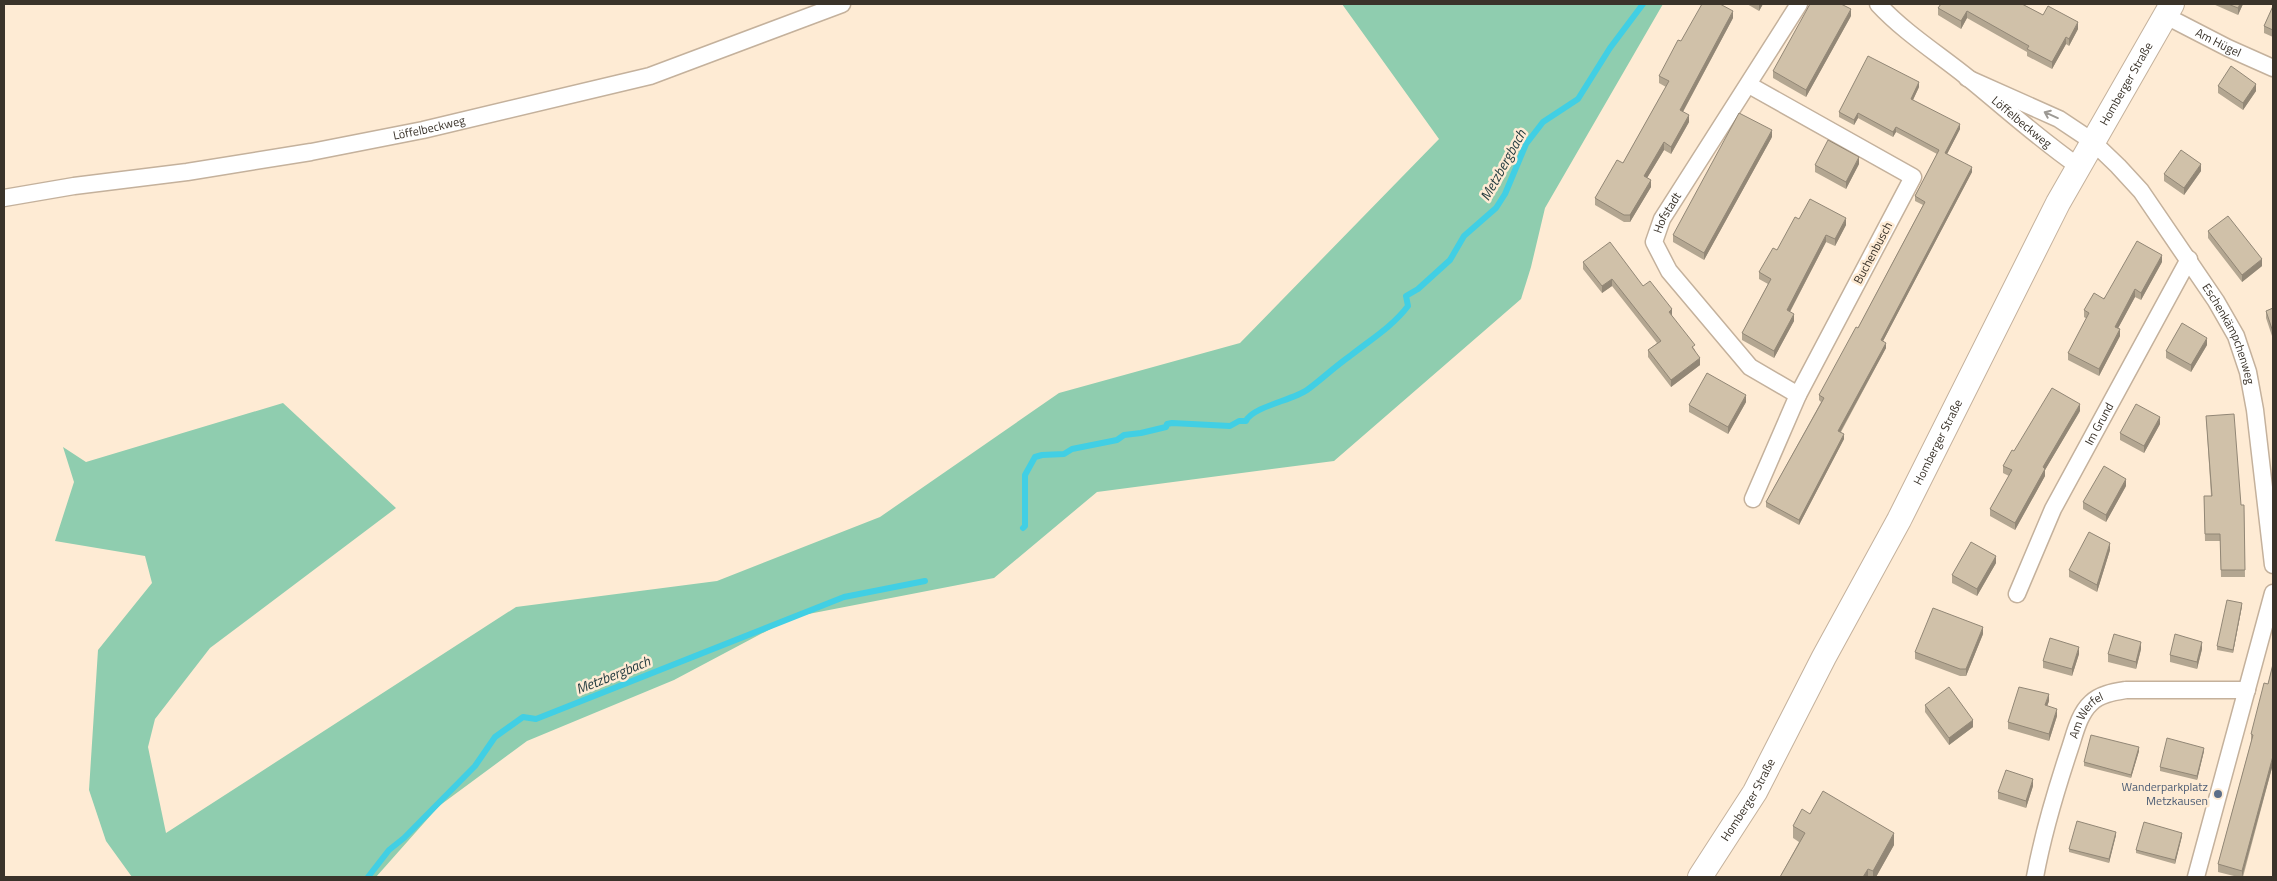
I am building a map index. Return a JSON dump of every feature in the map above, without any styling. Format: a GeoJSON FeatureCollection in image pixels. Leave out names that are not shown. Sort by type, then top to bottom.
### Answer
{"type":"FeatureCollection","features":[{"type":"Feature","properties":{"kind":"main road","name":"Homberger Straße"},"geometry":{"type":"LineString","coordinates":[[1700,877],[1755,792],[1824,657],[1899,520],[2078,166],[2168,9]]}},
{"type":"Feature","properties":{"kind":"street","name":"Löffelbeckweg"},"geometry":{"type":"LineString","coordinates":[[4,198],[74,186],[187,172],[292,156],[432,128],[650,76],[842,4]]}},
{"type":"Feature","properties":{"kind":"street","name":"Hofstadt"},"geometry":{"type":"LineString","coordinates":[[1798,395],[1750,368],[1669,271],[1654,242],[1662,219],[1799,4]]}},
{"type":"Feature","properties":{"kind":"street","name":"Löffelbeckweg"},"geometry":{"type":"LineString","coordinates":[[1878,4],[1892,20],[1967,78],[2044,142],[2078,166]]}},
{"type":"Feature","properties":{"kind":"street","name":"Am Hügel"},"geometry":{"type":"LineString","coordinates":[[2168,9],[2228,48],[2273,68]]}},
{"type":"Feature","properties":{"kind":"street","name":"Löffelbeckweg"},"geometry":{"type":"LineString","coordinates":[[1967,78],[2059,119],[2092,141]]}},
{"type":"Feature","properties":{"kind":"street","name":"Buchenbusch"},"geometry":{"type":"LineString","coordinates":[[1749,85],[1913,177],[1798,395],[1753,499]]}},
{"type":"Feature","properties":{"kind":"street","name":"Eschenkämpchenweg"},"geometry":{"type":"LineString","coordinates":[[2092,141],[2141,191],[2189,259],[2236,336],[2248,372],[2256,420],[2273,565]]}},
{"type":"Feature","properties":{"kind":"street","name":"Im Grund"},"geometry":{"type":"LineString","coordinates":[[2017,594],[2053,508],[2189,259]]}},
{"type":"Feature","properties":{"kind":"street"},"geometry":{"type":"LineString","coordinates":[[2196,877],[2273,593]]}},
{"type":"Feature","properties":{"kind":"street","name":"Am Werfel"},"geometry":{"type":"LineString","coordinates":[[2035,877],[2040,848],[2058,785],[2080,720],[2091,703],[2108,694],[2126,690],[2247,690]]}},
{"type":"Feature","properties":{"kind":"green space"},"geometry":{"type":"Polygon","coordinates":[[[1342,4],[1663,4],[1545,208],[1531,267],[1521,299],[1334,461],[1097,492],[994,578],[793,617],[674,680],[527,741],[439,806],[376,877],[132,877],[106,841],[89,790],[98,650],[152,583],[145,556],[55,541],[74,482],[63,447],[86,462],[283,403],[396,508],[210,648],[155,719],[148,747],[166,833],[516,607],[717,581],[880,517],[1059,393],[1240,343],[1439,139],[1342,4]]]}},
{"type":"Feature","properties":{"kind":"building"},"geometry":{"type":"Polygon","coordinates":[[[1702,4],[1720,4],[1733,11],[1680,110],[1689,115],[1671,147],[1664,142],[1644,176],[1651,180],[1630,215],[1624,215],[1595,198],[1617,160],[1623,163],[1669,81],[1659,76],[1678,40],[1681,41],[1702,4]]]}},
{"type":"Feature","properties":{"kind":"building"},"geometry":{"type":"Polygon","coordinates":[[[1810,4],[1841,4],[1851,9],[1806,90],[1773,71],[1810,4]]]}},
{"type":"Feature","properties":{"kind":"building"},"geometry":{"type":"Polygon","coordinates":[[[1941,4],[2022,4],[2043,15],[2048,6],[2078,22],[2069,39],[2066,37],[2052,62],[2027,49],[2029,46],[1967,11],[1961,21],[1938,8],[1941,4]]]}},
{"type":"Feature","properties":{"kind":"building"},"geometry":{"type":"Polygon","coordinates":[[[2228,4],[2240,4],[2238,8],[2228,4]]]}},
{"type":"Feature","properties":{"kind":"building"},"geometry":{"type":"Polygon","coordinates":[[[2273,6],[2273,30],[2264,26],[2273,6]]]}},
{"type":"Feature","properties":{"kind":"building"},"geometry":{"type":"Polygon","coordinates":[[[1868,56],[1919,82],[1911,99],[1960,124],[1945,153],[1972,167],[1881,340],[1886,343],[1838,431],[1844,434],[1799,520],[1766,502],[1824,398],[1819,395],[1856,327],[1858,328],[1925,202],[1915,196],[1939,150],[1896,127],[1893,132],[1858,113],[1854,120],[1839,112],[1868,56]]]}},
{"type":"Feature","properties":{"kind":"building"},"geometry":{"type":"Polygon","coordinates":[[[2231,66],[2256,84],[2243,103],[2218,86],[2231,66]]]}},
{"type":"Feature","properties":{"kind":"building"},"geometry":{"type":"Polygon","coordinates":[[[1739,113],[1772,130],[1704,253],[1673,235],[1739,113]]]}},
{"type":"Feature","properties":{"kind":"building"},"geometry":{"type":"Polygon","coordinates":[[[1828,140],[1859,157],[1846,182],[1815,165],[1828,140]]]}},
{"type":"Feature","properties":{"kind":"building"},"geometry":{"type":"Polygon","coordinates":[[[2181,150],[2201,164],[2184,188],[2164,174],[2181,150]]]}},
{"type":"Feature","properties":{"kind":"building"},"geometry":{"type":"Polygon","coordinates":[[[1810,199],[1846,218],[1835,239],[1826,235],[1787,310],[1794,314],[1774,351],[1742,333],[1771,279],[1759,272],[1773,248],[1777,250],[1795,217],[1799,219],[1810,199]]]}},
{"type":"Feature","properties":{"kind":"building"},"geometry":{"type":"Polygon","coordinates":[[[2228,216],[2262,259],[2242,275],[2208,231],[2228,216]]]}},
{"type":"Feature","properties":{"kind":"building"},"geometry":{"type":"Polygon","coordinates":[[[2137,241],[2162,255],[2141,293],[2135,289],[2115,327],[2120,329],[2099,369],[2068,353],[2089,313],[2084,310],[2094,293],[2104,299],[2137,241]]]}},
{"type":"Feature","properties":{"kind":"building"},"geometry":{"type":"Polygon","coordinates":[[[1610,242],[1643,286],[1650,281],[1672,309],[1669,312],[1695,345],[1692,347],[1700,358],[1671,380],[1648,350],[1661,341],[1612,279],[1602,286],[1583,262],[1610,242]]]}},
{"type":"Feature","properties":{"kind":"building"},"geometry":{"type":"Polygon","coordinates":[[[2273,308],[2273,332],[2266,311],[2273,308]]]}},
{"type":"Feature","properties":{"kind":"building"},"geometry":{"type":"Polygon","coordinates":[[[2182,323],[2207,338],[2191,365],[2166,351],[2182,323]]]}},
{"type":"Feature","properties":{"kind":"building"},"geometry":{"type":"Polygon","coordinates":[[[1707,373],[1746,395],[1728,427],[1689,405],[1707,373]]]}},
{"type":"Feature","properties":{"kind":"building"},"geometry":{"type":"Polygon","coordinates":[[[2052,388],[2080,404],[2043,467],[2045,469],[2015,523],[1990,509],[2012,470],[2003,466],[2052,388]]]}},
{"type":"Feature","properties":{"kind":"building"},"geometry":{"type":"Polygon","coordinates":[[[2136,404],[2160,417],[2144,446],[2120,433],[2136,404]]]}},
{"type":"Feature","properties":{"kind":"building"},"geometry":{"type":"Polygon","coordinates":[[[2234,414],[2241,505],[2244,505],[2245,570],[2221,570],[2220,534],[2205,534],[2204,496],[2212,496],[2206,416],[2234,414]]]}},
{"type":"Feature","properties":{"kind":"building"},"geometry":{"type":"Polygon","coordinates":[[[2104,466],[2126,479],[2106,515],[2083,502],[2104,466]]]}},
{"type":"Feature","properties":{"kind":"building"},"geometry":{"type":"Polygon","coordinates":[[[2089,532],[2110,543],[2097,585],[2069,570],[2089,532]]]}},
{"type":"Feature","properties":{"kind":"building"},"geometry":{"type":"Polygon","coordinates":[[[1971,542],[1996,556],[1977,589],[1952,575],[1971,542]]]}},
{"type":"Feature","properties":{"kind":"building"},"geometry":{"type":"Polygon","coordinates":[[[2227,600],[2242,603],[2233,650],[2217,646],[2227,600]]]}},
{"type":"Feature","properties":{"kind":"building"},"geometry":{"type":"Polygon","coordinates":[[[1933,608],[1983,627],[1966,669],[1960,669],[1915,652],[1933,608]]]}},
{"type":"Feature","properties":{"kind":"building"},"geometry":{"type":"Polygon","coordinates":[[[2114,634],[2141,642],[2136,662],[2108,654],[2114,634]]]}},
{"type":"Feature","properties":{"kind":"building"},"geometry":{"type":"Polygon","coordinates":[[[2175,634],[2202,642],[2197,662],[2170,655],[2175,634]]]}},
{"type":"Feature","properties":{"kind":"building"},"geometry":{"type":"Polygon","coordinates":[[[2050,638],[2079,647],[2072,669],[2043,661],[2050,638]]]}},
{"type":"Feature","properties":{"kind":"building"},"geometry":{"type":"Polygon","coordinates":[[[2273,664],[2273,756],[2242,871],[2218,864],[2253,735],[2251,734],[2264,683],[2268,684],[2273,664]]]}},
{"type":"Feature","properties":{"kind":"building"},"geometry":{"type":"Polygon","coordinates":[[[1949,687],[1973,720],[1949,738],[1925,705],[1949,687]]]}},
{"type":"Feature","properties":{"kind":"building"},"geometry":{"type":"Polygon","coordinates":[[[2019,687],[2049,694],[2045,705],[2057,709],[2049,734],[2008,722],[2019,687]]]}},
{"type":"Feature","properties":{"kind":"building"},"geometry":{"type":"Polygon","coordinates":[[[2091,735],[2139,747],[2131,775],[2084,762],[2091,735]]]}},
{"type":"Feature","properties":{"kind":"building"},"geometry":{"type":"Polygon","coordinates":[[[2167,738],[2204,748],[2197,776],[2160,767],[2167,738]]]}},
{"type":"Feature","properties":{"kind":"building"},"geometry":{"type":"Polygon","coordinates":[[[2006,770],[2033,779],[2026,801],[1998,792],[2006,770]]]}},
{"type":"Feature","properties":{"kind":"building"},"geometry":{"type":"Polygon","coordinates":[[[1823,791],[1894,833],[1873,871],[1868,869],[1863,877],[1780,877],[1805,833],[1793,826],[1802,809],[1810,814],[1823,791]]]}},
{"type":"Feature","properties":{"kind":"building"},"geometry":{"type":"Polygon","coordinates":[[[2077,821],[2116,832],[2109,859],[2069,849],[2077,821]]]}},
{"type":"Feature","properties":{"kind":"building"},"geometry":{"type":"Polygon","coordinates":[[[2144,822],[2182,833],[2175,860],[2136,850],[2144,822]]]}},
{"type":"Feature","properties":{"kind":"waterway","name":"Metzbergbach"},"geometry":{"type":"LineString","coordinates":[[1023,528],[1025,526],[1025,475],[1035,457],[1064,454],[1072,449],[1117,440],[1124,435],[1166,427],[1167,424],[1172,423],[1230,426],[1239,421],[1246,421],[1250,416],[1264,408],[1301,394],[1388,327],[1408,306],[1406,296],[1418,289],[1450,260],[1464,236],[1496,208],[1505,194],[1526,144],[1543,122],[1578,99],[1610,48],[1643,4]]}},
{"type":"Feature","properties":{"kind":"waterway","name":"Metzbergbach"},"geometry":{"type":"LineString","coordinates":[[368,877],[389,850],[404,838],[475,766],[495,737],[523,717],[536,719],[844,597],[925,581]]}},
{"type":"Feature","properties":{"kind":"place","name":"Wanderparkplatz Metzkausen"},"geometry":{"type":"Point","coordinates":[2218,794]}}]}
